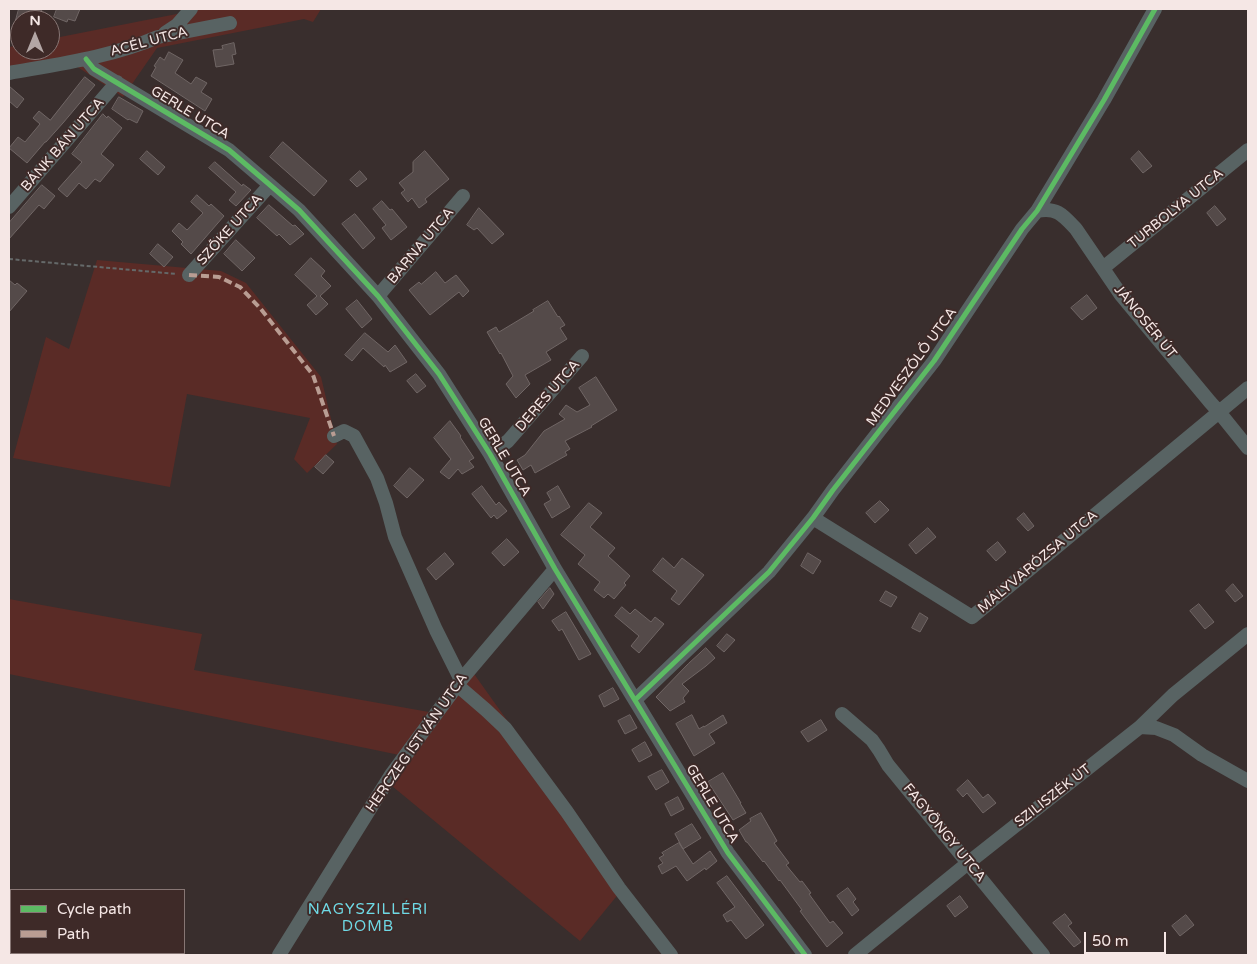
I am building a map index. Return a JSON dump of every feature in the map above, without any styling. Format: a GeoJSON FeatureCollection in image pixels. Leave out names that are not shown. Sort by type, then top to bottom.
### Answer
{"type":"FeatureCollection","features":[{"type":"Feature","properties":{"kind":"street"},"geometry":{"type":"LineString","coordinates":[[158,37],[177,25],[191,9]]}},
{"type":"Feature","properties":{"kind":"street","name":"MEDVESZŐLŐ UTCA"},"geometry":{"type":"LineString","coordinates":[[635,700],[769,572],[813,518],[934,360],[1022,229],[1037,211],[1104,100],[1155,9]]}},
{"type":"Feature","properties":{"kind":"street","name":"ACÉL UTCA"},"geometry":{"type":"LineString","coordinates":[[9,73],[86,59],[158,37],[230,23]]}},
{"type":"Feature","properties":{"kind":"street","name":"GERLE UTCA"},"geometry":{"type":"LineString","coordinates":[[86,59],[94,69],[229,150],[299,210],[378,296],[439,374],[490,454],[555,569],[728,852],[805,955]]}},
{"type":"Feature","properties":{"kind":"street","name":"BÁNK BÁN UTCA"},"geometry":{"type":"LineString","coordinates":[[9,208],[117,82]]}},
{"type":"Feature","properties":{"kind":"street","name":"TURBOLYA UTCA"},"geometry":{"type":"LineString","coordinates":[[1103,268],[1248,150]]}},
{"type":"Feature","properties":{"kind":"street","name":"SZŐKE UTCA"},"geometry":{"type":"LineString","coordinates":[[189,275],[270,184]]}},
{"type":"Feature","properties":{"kind":"street","name":"BARNA UTCA"},"geometry":{"type":"LineString","coordinates":[[378,296],[463,196]]}},
{"type":"Feature","properties":{"kind":"street","name":"JÁNOSÉR ÚT"},"geometry":{"type":"LineString","coordinates":[[1037,211],[1048,209],[1058,212],[1068,220],[1121,295],[1248,448]]}},
{"type":"Feature","properties":{"kind":"street","name":"DERES UTCA"},"geometry":{"type":"LineString","coordinates":[[490,454],[508,440],[582,356]]}},
{"type":"Feature","properties":{"kind":"street","name":"MÁLYVARÓZSA UTCA"},"geometry":{"type":"LineString","coordinates":[[813,518],[972,617],[1248,388]]}},
{"type":"Feature","properties":{"kind":"street"},"geometry":{"type":"LineString","coordinates":[[334,436],[344,431],[354,436],[377,478],[386,502],[395,537],[459,682],[505,728],[567,812],[619,888],[671,955]]}},
{"type":"Feature","properties":{"kind":"street","name":"HERCZEG ISTVÁN UTCA"},"geometry":{"type":"LineString","coordinates":[[279,955],[391,775],[459,682],[555,569]]}},
{"type":"Feature","properties":{"kind":"street","name":"SZILISZÉK ÚT"},"geometry":{"type":"LineString","coordinates":[[855,955],[1140,727],[1173,696],[1248,634]]}},
{"type":"Feature","properties":{"kind":"street","name":"FAGYÖNGY UTCA"},"geometry":{"type":"LineString","coordinates":[[842,714],[872,740],[888,765],[1043,955]]}},
{"type":"Feature","properties":{"kind":"street"},"geometry":{"type":"LineString","coordinates":[[1140,727],[1156,728],[1174,735],[1202,755],[1248,781]]}},
{"type":"Feature","properties":{"kind":"path"},"geometry":{"type":"LineString","coordinates":[[9,259],[189,275]]}},
{"type":"Feature","properties":{"kind":"shaded area"},"geometry":{"type":"Polygon","coordinates":[[[202,9],[321,9],[313,22],[304,19],[157,48],[123,97],[76,66],[9,79],[9,47],[10,60],[60,60],[60,37],[202,9]]]}},
{"type":"Feature","properties":{"kind":"shaded area"},"geometry":{"type":"Polygon","coordinates":[[[97,260],[221,271],[246,283],[321,377],[337,444],[307,473],[294,459],[310,418],[187,394],[170,487],[13,458],[46,337],[69,349],[97,260]]]}},
{"type":"Feature","properties":{"kind":"shaded area"},"geometry":{"type":"Polygon","coordinates":[[[9,599],[202,634],[194,670],[429,712],[467,664],[625,886],[580,941],[392,786],[409,757],[9,674],[9,599]]]}},
{"type":"Feature","properties":{"kind":"building"},"geometry":{"type":"Polygon","coordinates":[[[19,9],[42,9],[42,10],[19,9]]]}},
{"type":"Feature","properties":{"kind":"building"},"geometry":{"type":"Polygon","coordinates":[[[80,9],[75,21],[68,19],[67,22],[60,19],[60,10],[57,10],[80,9]]]}},
{"type":"Feature","properties":{"kind":"building"},"geometry":{"type":"Polygon","coordinates":[[[234,43],[236,54],[232,55],[234,64],[216,67],[213,50],[223,49],[222,46],[234,43]]]}},
{"type":"Feature","properties":{"kind":"building"},"geometry":{"type":"Polygon","coordinates":[[[169,52],[183,60],[175,73],[191,84],[196,77],[207,83],[201,92],[212,99],[205,111],[151,76],[156,67],[154,66],[160,57],[164,60],[169,52]]]}},
{"type":"Feature","properties":{"kind":"building"},"geometry":{"type":"Polygon","coordinates":[[[85,77],[95,85],[27,163],[9,148],[18,137],[25,142],[40,124],[33,118],[39,111],[50,120],[85,77]]]}},
{"type":"Feature","properties":{"kind":"building"},"geometry":{"type":"Polygon","coordinates":[[[9,86],[24,99],[17,108],[9,101],[9,86]]]}},
{"type":"Feature","properties":{"kind":"building"},"geometry":{"type":"Polygon","coordinates":[[[119,97],[143,111],[137,123],[128,120],[112,109],[119,97]]]}},
{"type":"Feature","properties":{"kind":"building"},"geometry":{"type":"Polygon","coordinates":[[[103,114],[122,128],[101,154],[114,165],[100,182],[95,179],[86,189],[79,183],[67,197],[58,189],[82,162],[72,154],[103,114]]]}},
{"type":"Feature","properties":{"kind":"building"},"geometry":{"type":"Polygon","coordinates":[[[283,142],[327,181],[314,196],[270,157],[283,142]]]}},
{"type":"Feature","properties":{"kind":"building"},"geometry":{"type":"Polygon","coordinates":[[[147,151],[165,167],[158,175],[140,159],[147,151]]]}},
{"type":"Feature","properties":{"kind":"building"},"geometry":{"type":"Polygon","coordinates":[[[425,151],[449,179],[425,199],[427,202],[419,208],[412,198],[408,202],[401,193],[405,190],[399,183],[413,172],[413,162],[425,151]]]}},
{"type":"Feature","properties":{"kind":"building"},"geometry":{"type":"Polygon","coordinates":[[[1139,151],[1152,166],[1143,173],[1131,159],[1139,151]]]}},
{"type":"Feature","properties":{"kind":"building"},"geometry":{"type":"Polygon","coordinates":[[[215,162],[242,186],[243,184],[251,190],[236,206],[229,200],[236,192],[209,168],[215,162]]]}},
{"type":"Feature","properties":{"kind":"building"},"geometry":{"type":"Polygon","coordinates":[[[360,171],[367,179],[357,187],[350,180],[360,171]]]}},
{"type":"Feature","properties":{"kind":"building"},"geometry":{"type":"Polygon","coordinates":[[[42,185],[55,196],[44,209],[39,205],[9,239],[9,223],[42,185]]]}},
{"type":"Feature","properties":{"kind":"building"},"geometry":{"type":"Polygon","coordinates":[[[197,195],[224,216],[191,254],[172,231],[179,223],[187,230],[203,213],[191,202],[197,195]]]}},
{"type":"Feature","properties":{"kind":"building"},"geometry":{"type":"Polygon","coordinates":[[[382,201],[390,210],[392,209],[407,227],[391,240],[382,228],[386,225],[373,209],[382,201]]]}},
{"type":"Feature","properties":{"kind":"building"},"geometry":{"type":"Polygon","coordinates":[[[269,205],[304,234],[290,245],[279,234],[277,236],[257,218],[269,205]]]}},
{"type":"Feature","properties":{"kind":"building"},"geometry":{"type":"Polygon","coordinates":[[[1215,206],[1226,219],[1217,226],[1207,213],[1215,206]]]}},
{"type":"Feature","properties":{"kind":"building"},"geometry":{"type":"Polygon","coordinates":[[[479,208],[504,234],[492,244],[477,228],[474,230],[467,225],[479,208]]]}},
{"type":"Feature","properties":{"kind":"building"},"geometry":{"type":"Polygon","coordinates":[[[355,214],[375,238],[363,249],[342,224],[355,214]]]}},
{"type":"Feature","properties":{"kind":"building"},"geometry":{"type":"Polygon","coordinates":[[[236,240],[255,258],[242,271],[224,254],[236,240]]]}},
{"type":"Feature","properties":{"kind":"building"},"geometry":{"type":"Polygon","coordinates":[[[158,244],[173,257],[164,267],[150,254],[158,244]]]}},
{"type":"Feature","properties":{"kind":"building"},"geometry":{"type":"Polygon","coordinates":[[[311,258],[325,271],[321,276],[331,286],[320,296],[328,304],[316,315],[307,305],[317,296],[295,275],[311,258]]]}},
{"type":"Feature","properties":{"kind":"building"},"geometry":{"type":"Polygon","coordinates":[[[436,272],[445,283],[456,275],[469,291],[463,297],[459,292],[430,315],[409,290],[419,282],[421,284],[436,272]]]}},
{"type":"Feature","properties":{"kind":"building"},"geometry":{"type":"Polygon","coordinates":[[[9,280],[15,285],[17,283],[27,291],[9,312],[9,280]]]}},
{"type":"Feature","properties":{"kind":"building"},"geometry":{"type":"Polygon","coordinates":[[[1087,295],[1097,308],[1082,320],[1071,308],[1087,295]]]}},
{"type":"Feature","properties":{"kind":"building"},"geometry":{"type":"Polygon","coordinates":[[[357,300],[372,319],[362,328],[346,309],[357,300]]]}},
{"type":"Feature","properties":{"kind":"building"},"geometry":{"type":"Polygon","coordinates":[[[548,301],[565,325],[560,328],[567,339],[546,352],[551,360],[525,375],[530,384],[516,398],[506,384],[513,376],[487,332],[496,327],[499,332],[548,301]]]}},
{"type":"Feature","properties":{"kind":"building"},"geometry":{"type":"Polygon","coordinates":[[[365,333],[388,352],[395,345],[407,362],[390,372],[385,365],[384,367],[363,348],[352,361],[345,355],[365,333]]]}},
{"type":"Feature","properties":{"kind":"building"},"geometry":{"type":"Polygon","coordinates":[[[416,374],[426,386],[417,393],[407,381],[416,374]]]}},
{"type":"Feature","properties":{"kind":"building"},"geometry":{"type":"Polygon","coordinates":[[[596,377],[617,410],[592,427],[565,441],[570,449],[565,452],[567,455],[535,473],[531,465],[523,470],[517,460],[525,455],[544,431],[565,419],[559,414],[566,405],[577,412],[590,405],[579,388],[596,377]]]}},
{"type":"Feature","properties":{"kind":"building"},"geometry":{"type":"Polygon","coordinates":[[[450,421],[474,458],[469,461],[474,467],[462,474],[458,469],[449,479],[440,472],[451,459],[434,438],[450,421]]]}},
{"type":"Feature","properties":{"kind":"building"},"geometry":{"type":"Polygon","coordinates":[[[326,455],[334,462],[323,474],[315,467],[326,455]]]}},
{"type":"Feature","properties":{"kind":"building"},"geometry":{"type":"Polygon","coordinates":[[[410,468],[424,480],[407,498],[394,486],[410,468]]]}},
{"type":"Feature","properties":{"kind":"building"},"geometry":{"type":"Polygon","coordinates":[[[482,486],[496,505],[499,502],[507,511],[497,519],[494,515],[491,518],[472,494],[482,486]]]}},
{"type":"Feature","properties":{"kind":"building"},"geometry":{"type":"Polygon","coordinates":[[[558,486],[570,507],[552,518],[544,504],[551,500],[547,493],[558,486]]]}},
{"type":"Feature","properties":{"kind":"building"},"geometry":{"type":"Polygon","coordinates":[[[880,501],[889,510],[875,523],[866,513],[880,501]]]}},
{"type":"Feature","properties":{"kind":"building"},"geometry":{"type":"Polygon","coordinates":[[[589,503],[602,513],[590,527],[615,548],[608,556],[630,576],[624,583],[626,585],[614,599],[608,594],[604,598],[594,590],[600,582],[578,564],[585,555],[561,535],[589,503]]]}},
{"type":"Feature","properties":{"kind":"building"},"geometry":{"type":"Polygon","coordinates":[[[1024,513],[1034,526],[1028,531],[1017,519],[1024,513]]]}},
{"type":"Feature","properties":{"kind":"building"},"geometry":{"type":"Polygon","coordinates":[[[928,528],[936,537],[916,554],[909,545],[928,528]]]}},
{"type":"Feature","properties":{"kind":"building"},"geometry":{"type":"Polygon","coordinates":[[[507,539],[519,552],[504,566],[492,553],[507,539]]]}},
{"type":"Feature","properties":{"kind":"building"},"geometry":{"type":"Polygon","coordinates":[[[998,542],[1006,552],[996,561],[987,551],[998,542]]]}},
{"type":"Feature","properties":{"kind":"building"},"geometry":{"type":"Polygon","coordinates":[[[445,553],[454,564],[436,580],[427,569],[445,553]]]}},
{"type":"Feature","properties":{"kind":"building"},"geometry":{"type":"Polygon","coordinates":[[[808,553],[821,561],[813,574],[801,566],[808,553]]]}},
{"type":"Feature","properties":{"kind":"building"},"geometry":{"type":"Polygon","coordinates":[[[663,558],[674,568],[682,558],[704,575],[679,605],[671,599],[677,591],[653,571],[663,558]]]}},
{"type":"Feature","properties":{"kind":"building"},"geometry":{"type":"Polygon","coordinates":[[[1233,584],[1243,596],[1235,602],[1226,591],[1233,584]]]}},
{"type":"Feature","properties":{"kind":"building"},"geometry":{"type":"Polygon","coordinates":[[[550,588],[554,594],[543,609],[538,602],[550,588]]]}},
{"type":"Feature","properties":{"kind":"building"},"geometry":{"type":"Polygon","coordinates":[[[886,591],[897,597],[891,607],[880,601],[886,591]]]}},
{"type":"Feature","properties":{"kind":"building"},"geometry":{"type":"Polygon","coordinates":[[[1199,604],[1214,622],[1205,629],[1190,611],[1199,604]]]}},
{"type":"Feature","properties":{"kind":"building"},"geometry":{"type":"Polygon","coordinates":[[[622,607],[630,614],[635,609],[651,622],[655,617],[664,624],[639,653],[631,646],[639,636],[615,616],[622,607]]]}},
{"type":"Feature","properties":{"kind":"building"},"geometry":{"type":"Polygon","coordinates":[[[566,612],[591,654],[579,660],[562,629],[559,631],[552,621],[566,612]]]}},
{"type":"Feature","properties":{"kind":"building"},"geometry":{"type":"Polygon","coordinates":[[[920,613],[928,618],[920,632],[912,628],[920,613]]]}},
{"type":"Feature","properties":{"kind":"building"},"geometry":{"type":"Polygon","coordinates":[[[727,634],[735,640],[724,652],[717,646],[727,634]]]}},
{"type":"Feature","properties":{"kind":"building"},"geometry":{"type":"Polygon","coordinates":[[[706,648],[715,658],[682,684],[689,691],[683,698],[685,702],[670,711],[656,697],[706,648]]]}},
{"type":"Feature","properties":{"kind":"building"},"geometry":{"type":"Polygon","coordinates":[[[613,688],[619,699],[604,707],[599,696],[613,688]]]}},
{"type":"Feature","properties":{"kind":"building"},"geometry":{"type":"Polygon","coordinates":[[[630,715],[637,728],[625,734],[618,721],[630,715]]]}},
{"type":"Feature","properties":{"kind":"building"},"geometry":{"type":"Polygon","coordinates":[[[692,715],[699,729],[723,715],[727,723],[709,734],[715,743],[694,756],[676,724],[692,715]]]}},
{"type":"Feature","properties":{"kind":"building"},"geometry":{"type":"Polygon","coordinates":[[[821,720],[827,730],[808,742],[801,732],[821,720]]]}},
{"type":"Feature","properties":{"kind":"building"},"geometry":{"type":"Polygon","coordinates":[[[645,742],[652,755],[639,762],[632,750],[645,742]]]}},
{"type":"Feature","properties":{"kind":"building"},"geometry":{"type":"Polygon","coordinates":[[[662,770],[669,782],[656,790],[648,777],[662,770]]]}},
{"type":"Feature","properties":{"kind":"building"},"geometry":{"type":"Polygon","coordinates":[[[723,773],[746,813],[733,820],[708,782],[723,773]]]}},
{"type":"Feature","properties":{"kind":"building"},"geometry":{"type":"Polygon","coordinates":[[[968,780],[983,798],[988,794],[996,803],[983,813],[967,793],[963,797],[957,790],[968,780]]]}},
{"type":"Feature","properties":{"kind":"building"},"geometry":{"type":"Polygon","coordinates":[[[678,797],[684,809],[671,816],[665,804],[678,797]]]}},
{"type":"Feature","properties":{"kind":"building"},"geometry":{"type":"Polygon","coordinates":[[[761,813],[777,841],[774,843],[789,863],[786,865],[800,882],[802,881],[830,923],[833,921],[843,933],[827,947],[780,880],[746,842],[739,830],[751,821],[750,819],[761,813]]]}},
{"type":"Feature","properties":{"kind":"building"},"geometry":{"type":"Polygon","coordinates":[[[692,824],[701,838],[683,849],[675,834],[692,824]]]}},
{"type":"Feature","properties":{"kind":"building"},"geometry":{"type":"Polygon","coordinates":[[[679,843],[693,864],[710,851],[717,861],[687,881],[676,866],[662,874],[658,866],[663,863],[659,858],[664,855],[662,853],[679,843]]]}},
{"type":"Feature","properties":{"kind":"building"},"geometry":{"type":"Polygon","coordinates":[[[727,876],[764,925],[746,939],[731,920],[727,922],[723,915],[735,907],[717,883],[727,876]]]}},
{"type":"Feature","properties":{"kind":"building"},"geometry":{"type":"Polygon","coordinates":[[[848,888],[856,899],[853,902],[859,910],[852,916],[837,896],[848,888]]]}},
{"type":"Feature","properties":{"kind":"building"},"geometry":{"type":"Polygon","coordinates":[[[960,896],[968,907],[955,917],[947,906],[960,896]]]}},
{"type":"Feature","properties":{"kind":"building"},"geometry":{"type":"Polygon","coordinates":[[[1065,914],[1072,923],[1068,926],[1081,942],[1074,947],[1053,923],[1065,914]]]}},
{"type":"Feature","properties":{"kind":"building"},"geometry":{"type":"Polygon","coordinates":[[[1186,915],[1194,925],[1180,936],[1172,926],[1186,915]]]}},
{"type":"Feature","properties":{"kind":"marked path"},"geometry":{"type":"LineString","coordinates":[[189,275],[219,277],[240,287],[260,308],[313,375],[334,436]]}},
{"type":"Feature","properties":{"kind":"cycle path"},"geometry":{"type":"LineString","coordinates":[[635,700],[769,572],[934,361],[1022,229],[1037,211],[1104,100],[1155,9]]}},
{"type":"Feature","properties":{"kind":"cycle path"},"geometry":{"type":"LineString","coordinates":[[86,59],[94,69],[229,150],[299,210],[378,296],[439,374],[490,454],[555,569],[728,853],[805,955]]}},
{"type":"Feature","properties":{"kind":"district","name":"NAGYSZILLÉRI DOMB"},"geometry":{"type":"Point","coordinates":[368,918]}}]}
